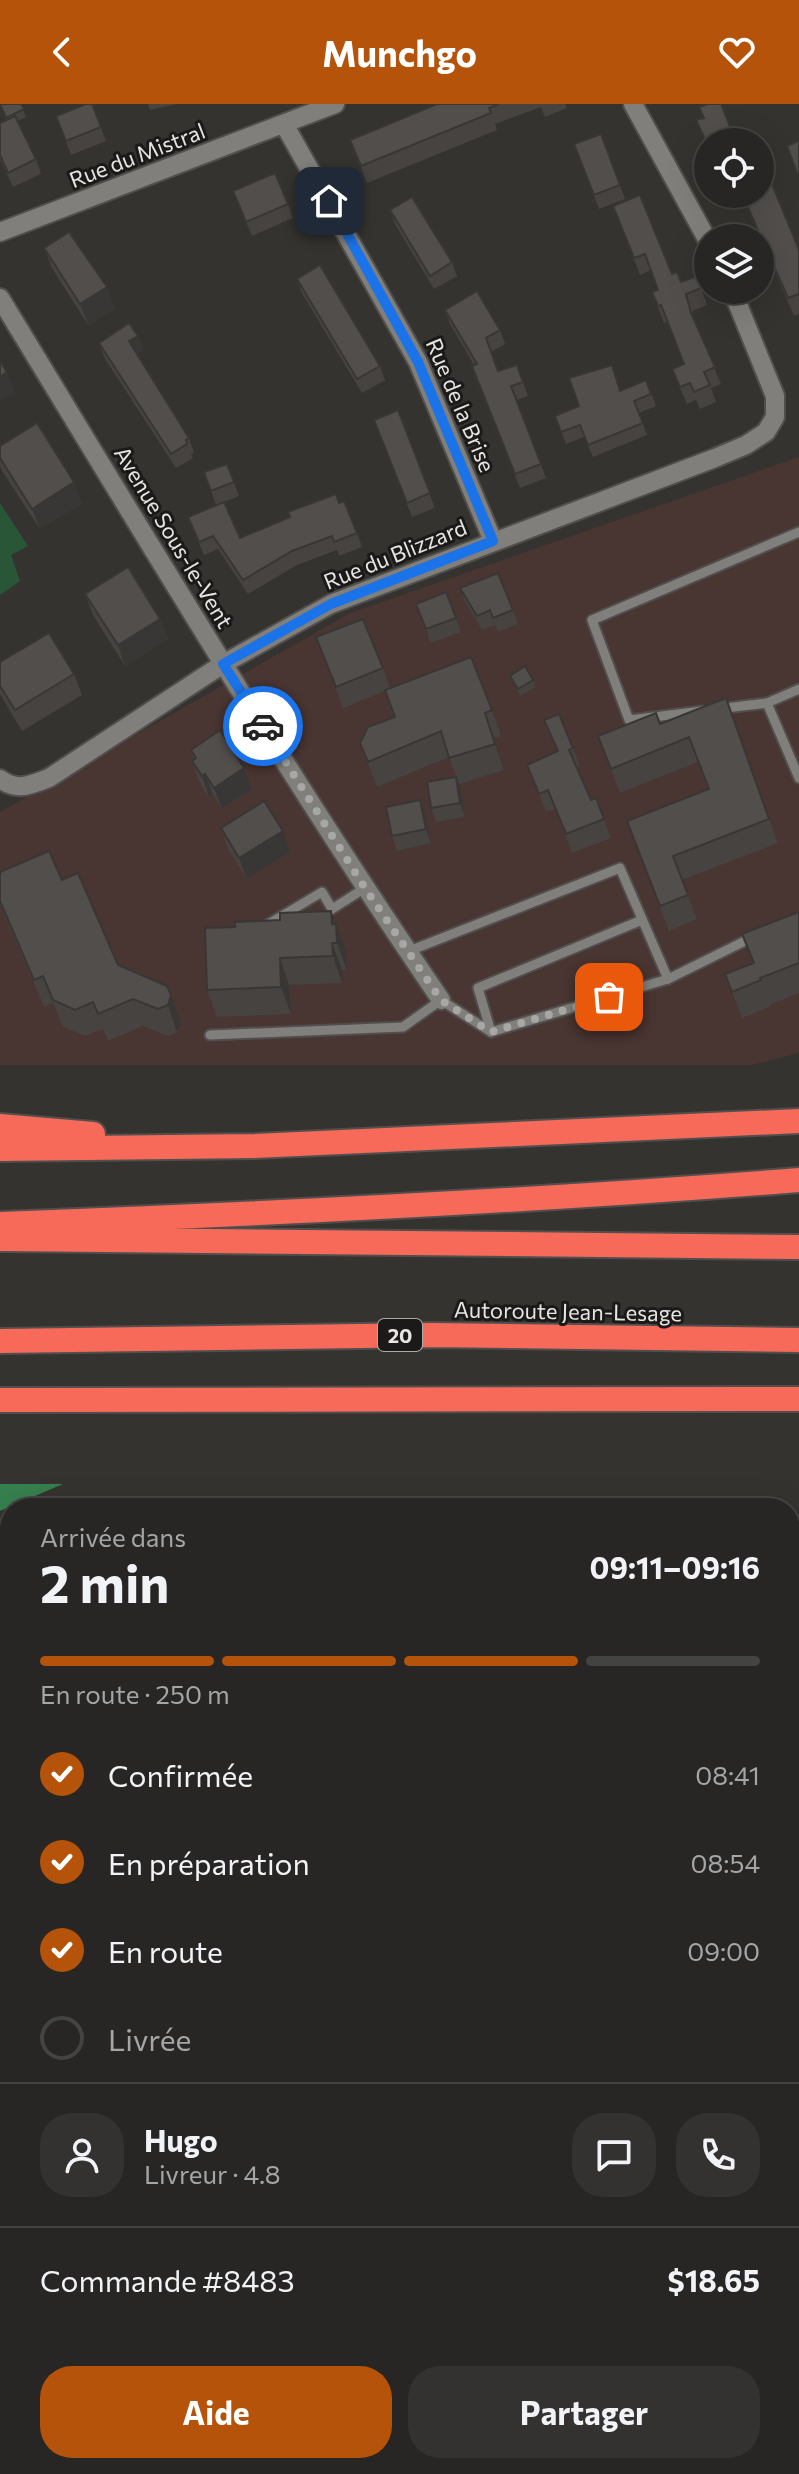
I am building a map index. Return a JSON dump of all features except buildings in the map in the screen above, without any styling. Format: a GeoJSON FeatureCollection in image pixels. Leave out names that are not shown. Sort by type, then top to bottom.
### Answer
{"type":"FeatureCollection","features":[{"type":"Feature","properties":{"kind":"highway"},"geometry":{"type":"LineString","coordinates":[[0,1149],[255,1146],[799,1120]]}},
{"type":"Feature","properties":{"kind":"highway"},"geometry":{"type":"LineString","coordinates":[[0,1126],[255,1146]]}},
{"type":"Feature","properties":{"kind":"highway"},"geometry":{"type":"LineString","coordinates":[[0,1224],[241,1215],[799,1180]]}},
{"type":"Feature","properties":{"kind":"highway"},"geometry":{"type":"LineString","coordinates":[[0,1239],[799,1247]]}},
{"type":"Feature","properties":{"kind":"highway","name":"Autoroute Jean-Lesage"},"geometry":{"type":"LineString","coordinates":[[0,1341],[431,1335],[799,1340]]}},
{"type":"Feature","properties":{"kind":"highway"},"geometry":{"type":"LineString","coordinates":[[0,1400],[799,1399]]}},
{"type":"Feature","properties":{"kind":"street","name":"Rue du Mistral"},"geometry":{"type":"LineString","coordinates":[[0,232],[335,104]]}},
{"type":"Feature","properties":{"kind":"street"},"geometry":{"type":"LineString","coordinates":[[633,104],[699,224]]}},
{"type":"Feature","properties":{"kind":"street","name":"Rue de la Brise"},"geometry":{"type":"LineString","coordinates":[[284,124],[413,351],[493,541]]}},
{"type":"Feature","properties":{"kind":"street","name":"Avenue Sous-le-Vent"},"geometry":{"type":"LineString","coordinates":[[0,298],[223,664],[365,888],[441,1000]]}},
{"type":"Feature","properties":{"kind":"street","name":"Rue du Blizzard"},"geometry":{"type":"LineString","coordinates":[[0,779],[9,786],[21,788],[49,778],[223,664],[331,604],[746,445],[766,432],[775,417],[775,396],[738,304]]}},
{"type":"Feature","properties":{"kind":"lane"},"geometry":{"type":"LineString","coordinates":[[799,532],[592,620],[629,720],[767,703],[799,689]]}},
{"type":"Feature","properties":{"kind":"lane"},"geometry":{"type":"LineString","coordinates":[[767,703],[799,778]]}},
{"type":"Feature","properties":{"kind":"lane"},"geometry":{"type":"LineString","coordinates":[[408,952],[620,868],[668,979]]}},
{"type":"Feature","properties":{"kind":"lane"},"geometry":{"type":"LineString","coordinates":[[258,930],[322,892],[332,909],[365,888]]}},
{"type":"Feature","properties":{"kind":"lane"},"geometry":{"type":"LineString","coordinates":[[491,1032],[478,988],[642,920]]}},
{"type":"Feature","properties":{"kind":"lane"},"geometry":{"type":"LineString","coordinates":[[210,1035],[403,1027],[441,1000],[491,1032],[668,979],[763,932]]}},
{"type":"Feature","properties":{"kind":"shaded area"},"geometry":{"type":"Polygon","coordinates":[[[799,457],[799,1053],[752,1065],[0,1065],[0,812],[350,613],[799,457]]]}},
{"type":"Feature","properties":{"kind":"green space"},"geometry":{"type":"Polygon","coordinates":[[[0,503],[28,546],[11,555],[20,581],[0,595],[0,503]]]}},
{"type":"Feature","properties":{"kind":"green space"},"geometry":{"type":"Polygon","coordinates":[[[0,1484],[63,1484],[30,1498],[0,1498],[0,1484]]]}},
{"type":"Feature","properties":{"kind":"way so far"},"geometry":{"type":"LineString","coordinates":[[263,726],[365,888],[441,1000],[491,1032],[609,997]]}},
{"type":"Feature","properties":{"kind":"route"},"geometry":{"type":"LineString","coordinates":[[263,726],[223,664],[331,604],[493,541],[418,362],[329,201]]}}]}
